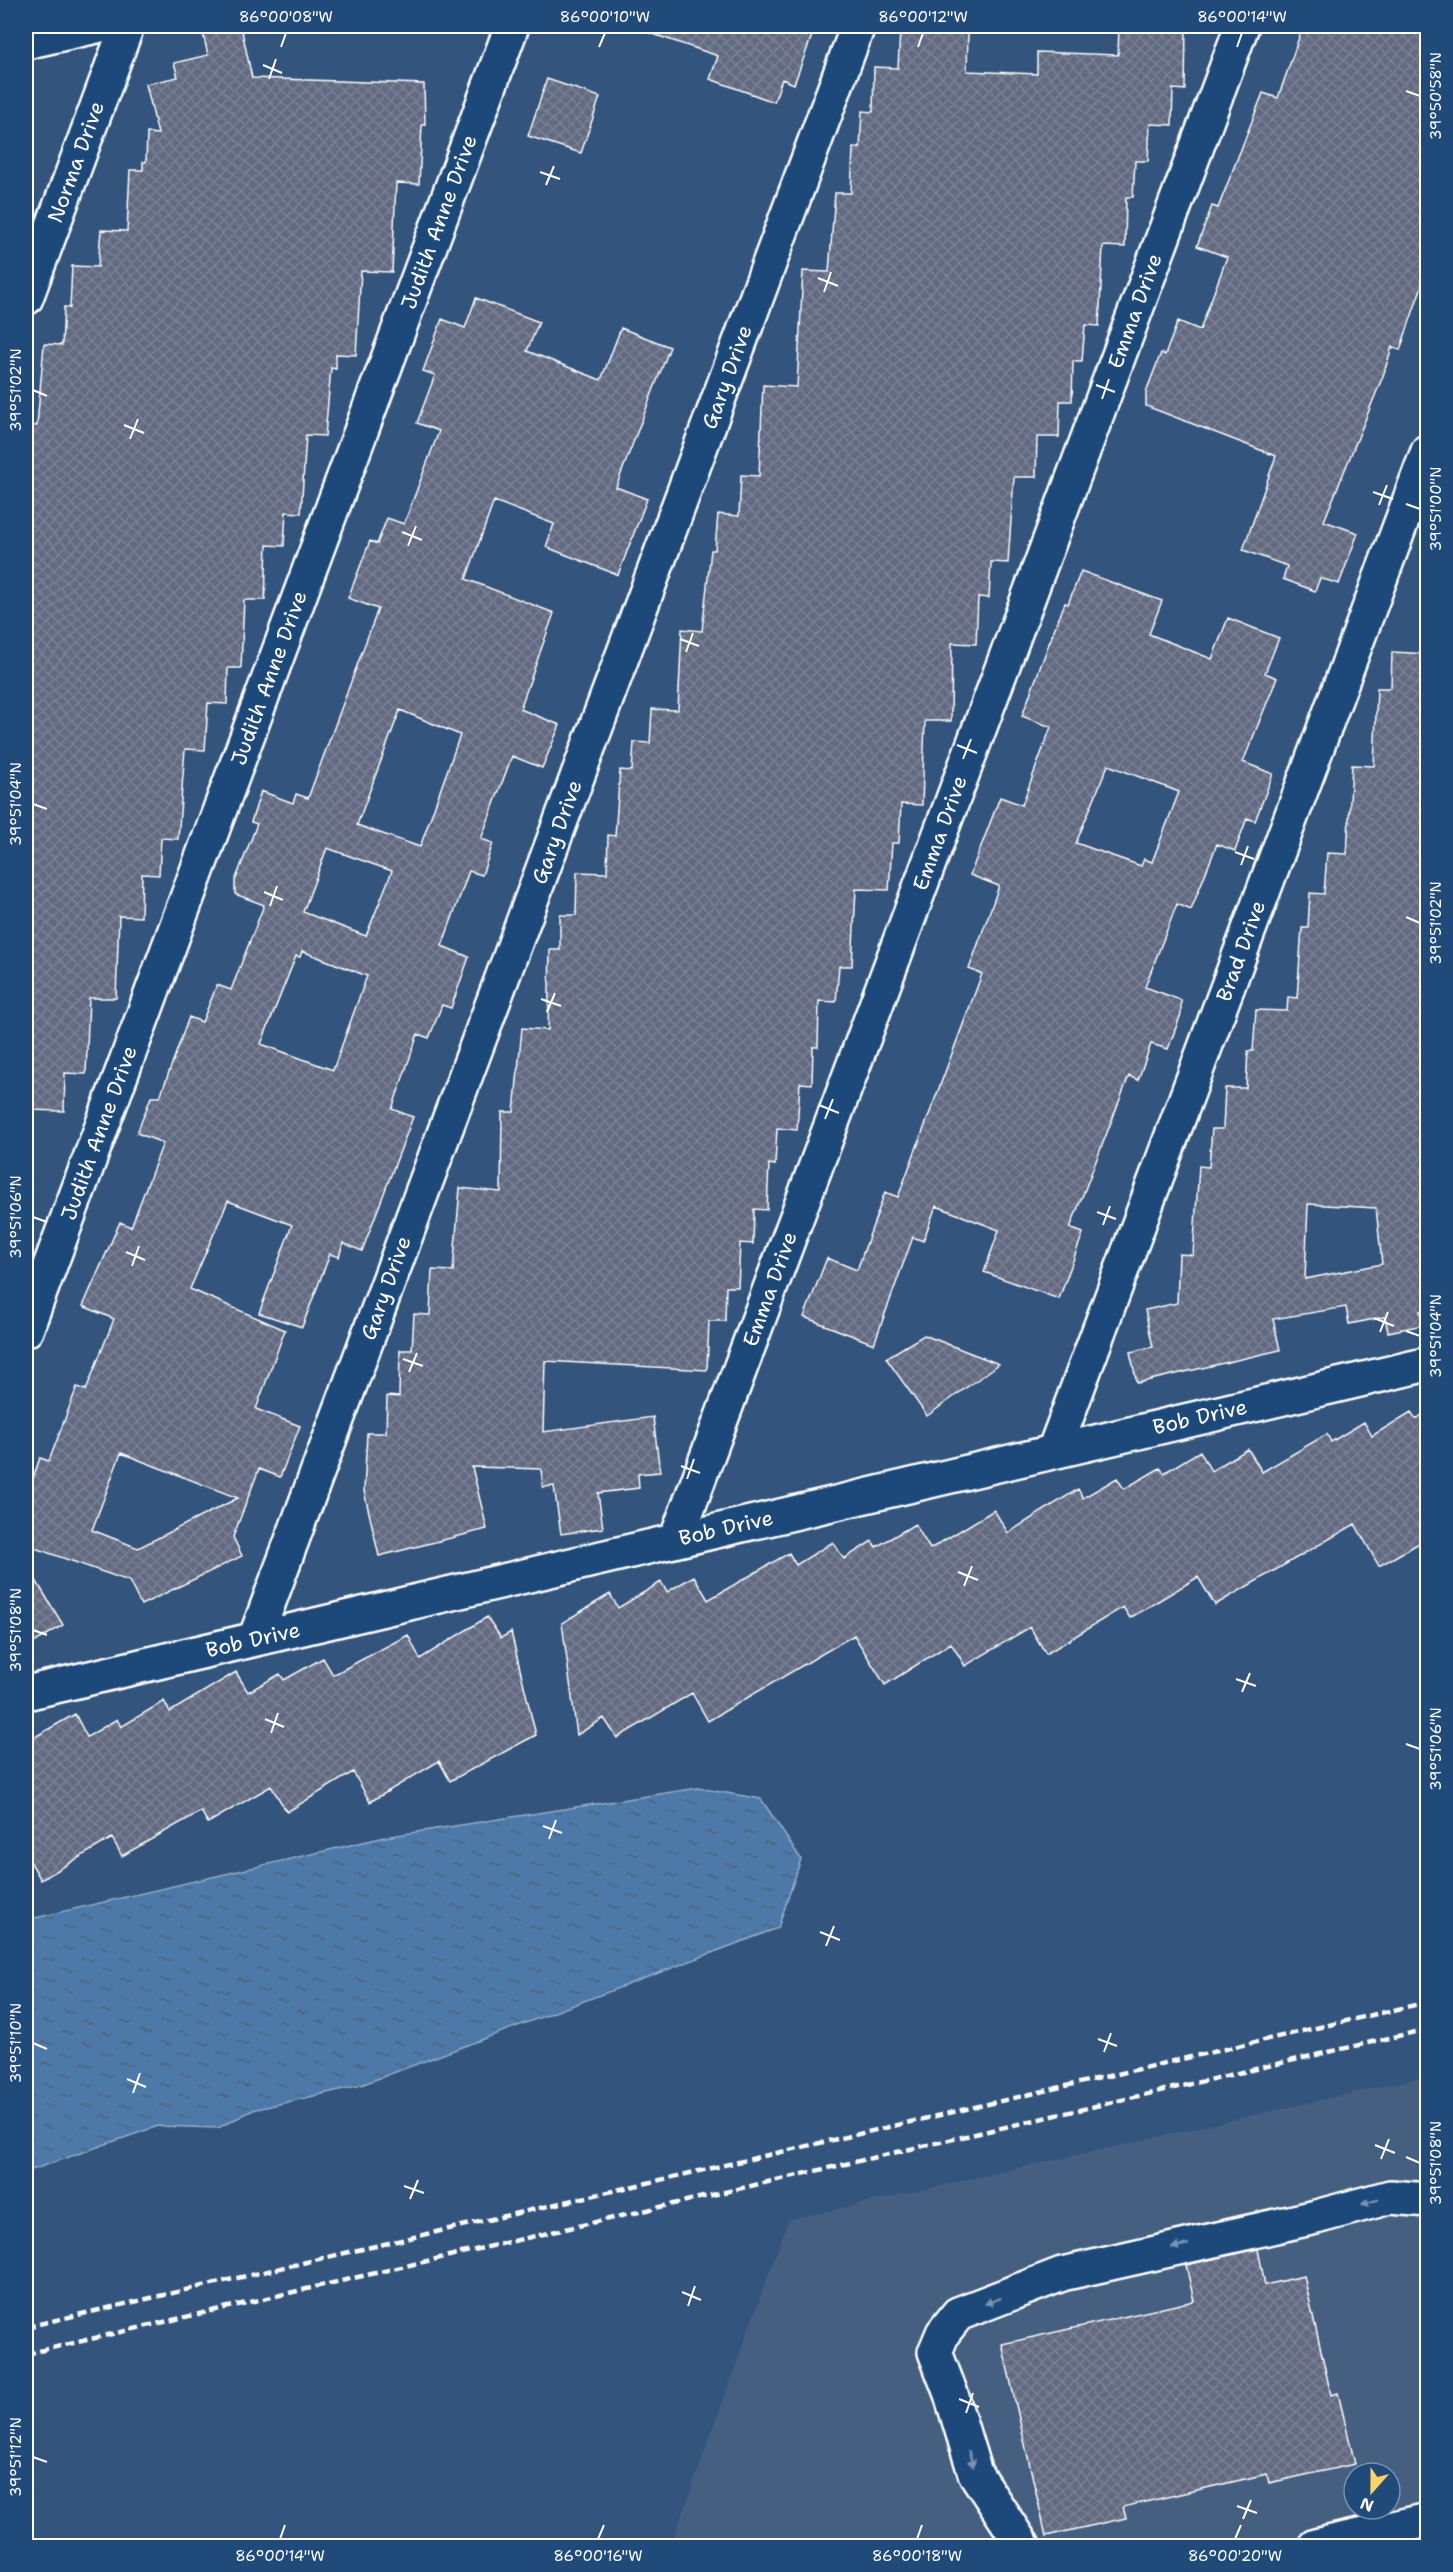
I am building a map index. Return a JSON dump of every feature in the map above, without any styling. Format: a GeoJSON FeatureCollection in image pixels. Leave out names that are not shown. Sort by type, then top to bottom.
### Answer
{"type":"FeatureCollection","features":[{"type":"Feature","properties":{"kind":"street"},"geometry":{"type":"LineString","coordinates":[[26,42],[97,26]]}},
{"type":"Feature","properties":{"kind":"street","name":"Norma Drive"},"geometry":{"type":"LineString","coordinates":[[26,298],[127,26]]}},
{"type":"Feature","properties":{"kind":"street","name":"Judith Anne Drive"},"geometry":{"type":"LineString","coordinates":[[26,1330],[512,26]]}},
{"type":"Feature","properties":{"kind":"street","name":"Gary Drive"},"geometry":{"type":"LineString","coordinates":[[255,1639],[858,26]]}},
{"type":"Feature","properties":{"kind":"street","name":"Emma Drive"},"geometry":{"type":"LineString","coordinates":[[676,1540],[1242,26]]}},
{"type":"Feature","properties":{"kind":"street","name":"Brad Drive"},"geometry":{"type":"LineString","coordinates":[[1054,1451],[1428,451]]}},
{"type":"Feature","properties":{"kind":"street","name":"Bob Drive"},"geometry":{"type":"LineString","coordinates":[[26,1693],[1428,1364]]}},
{"type":"Feature","properties":{"kind":"street"},"geometry":{"type":"LineString","coordinates":[[1023,2547],[975,2474],[951,2394],[935,2352],[943,2333],[958,2314],[1062,2274],[1316,2217],[1390,2197],[1428,2200]]}},
{"type":"Feature","properties":{"kind":"street"},"geometry":{"type":"LineString","coordinates":[[1315,2547],[1428,2520]]}},
{"type":"Feature","properties":{"kind":"shaded area"},"geometry":{"type":"Polygon","coordinates":[[[1427,2076],[1427,2546],[671,2546],[788,2220],[1427,2076]]]}},
{"type":"Feature","properties":{"kind":"water"},"geometry":{"type":"Polygon","coordinates":[[[698,1788],[761,1799],[801,1859],[778,1928],[361,2085],[253,2110],[218,2128],[158,2126],[26,2172],[26,1920],[385,1837],[698,1788]]]}},
{"type":"Feature","properties":{"kind":"building"},"geometry":{"type":"Polygon","coordinates":[[[241,26],[252,78],[424,84],[425,125],[422,125],[419,184],[396,183],[392,272],[361,271],[356,355],[336,354],[336,369],[331,368],[325,436],[306,435],[301,513],[286,512],[284,546],[267,545],[265,600],[244,600],[241,668],[228,668],[227,704],[208,703],[205,750],[185,749],[178,839],[161,838],[159,875],[142,874],[141,917],[119,916],[116,998],[89,998],[86,1074],[65,1073],[64,1111],[26,1110],[26,885],[33,780],[26,780],[26,425],[37,426],[44,344],[62,345],[64,307],[70,308],[72,266],[98,267],[101,230],[127,231],[130,170],[143,170],[143,162],[146,162],[147,133],[158,134],[146,84],[178,77],[174,63],[208,55],[203,33],[241,26]]]}},
{"type":"Feature","properties":{"kind":"building"},"geometry":{"type":"Polygon","coordinates":[[[645,26],[792,26],[813,33],[794,84],[782,79],[774,102],[710,79],[718,56],[644,31],[645,26]]]}},
{"type":"Feature","properties":{"kind":"building"},"geometry":{"type":"Polygon","coordinates":[[[1119,26],[1186,26],[1185,90],[1173,89],[1172,125],[1150,124],[1148,161],[1135,161],[1133,197],[1126,197],[1125,247],[1103,246],[1099,326],[1085,325],[1082,361],[1073,361],[1072,401],[1060,401],[1059,437],[1037,437],[1036,477],[1014,477],[1008,563],[991,562],[989,598],[978,597],[976,644],[952,643],[951,721],[925,721],[922,805],[901,804],[899,843],[892,843],[889,890],[856,889],[852,966],[839,966],[836,1002],[819,1001],[818,1047],[813,1047],[812,1084],[800,1083],[797,1130],[777,1128],[775,1165],[769,1164],[767,1210],[754,1209],[753,1244],[740,1243],[738,1287],[726,1287],[725,1321],[709,1321],[707,1370],[545,1361],[543,1432],[653,1417],[660,1472],[638,1474],[639,1488],[598,1493],[603,1528],[561,1534],[554,1486],[543,1487],[541,1469],[472,1467],[487,1529],[379,1556],[364,1491],[367,1433],[386,1433],[387,1396],[399,1397],[400,1350],[412,1350],[414,1314],[430,1315],[432,1270],[453,1271],[460,1188],[501,1192],[502,1112],[514,1112],[522,1028],[548,1030],[550,950],[560,950],[560,915],[576,915],[577,872],[607,873],[608,835],[615,836],[620,770],[632,771],[634,742],[650,743],[652,709],[678,710],[682,629],[702,631],[711,550],[715,550],[718,514],[739,516],[741,475],[759,476],[763,385],[797,387],[803,271],[829,272],[835,193],[851,193],[853,148],[860,148],[862,111],[873,112],[874,67],[898,68],[900,31],[968,33],[967,71],[1037,74],[1037,52],[1118,55],[1119,26]]]}},
{"type":"Feature","properties":{"kind":"building"},"geometry":{"type":"Polygon","coordinates":[[[1303,26],[1428,26],[1428,268],[1400,350],[1392,347],[1383,376],[1324,521],[1358,533],[1339,584],[1320,578],[1315,591],[1283,579],[1287,566],[1243,550],[1276,456],[1146,406],[1146,392],[1161,353],[1165,355],[1178,321],[1200,330],[1227,257],[1197,246],[1212,206],[1218,208],[1263,93],[1278,98],[1303,26]]]}},
{"type":"Feature","properties":{"kind":"building"},"geometry":{"type":"Polygon","coordinates":[[[547,79],[600,97],[581,153],[528,136],[547,79]]]}},
{"type":"Feature","properties":{"kind":"building"},"geometry":{"type":"Polygon","coordinates":[[[476,298],[539,322],[527,351],[601,380],[621,328],[670,347],[616,487],[647,499],[618,575],[546,547],[554,524],[494,501],[466,579],[554,613],[520,709],[560,725],[542,768],[512,756],[481,839],[493,843],[482,875],[469,871],[442,946],[469,957],[451,1008],[442,1005],[429,1038],[418,1034],[392,1109],[413,1117],[362,1251],[343,1243],[339,1257],[330,1254],[302,1327],[259,1313],[292,1225],[228,1201],[190,1289],[285,1330],[256,1409],[300,1426],[280,1477],[259,1469],[233,1537],[242,1556],[141,1605],[129,1581],[26,1545],[26,1498],[40,1458],[49,1461],[77,1387],[86,1390],[114,1319],[83,1306],[120,1222],[131,1227],[163,1143],[137,1133],[151,1097],[160,1097],[189,1017],[202,1022],[217,985],[231,990],[264,905],[235,894],[235,881],[257,824],[251,822],[261,791],[293,803],[296,794],[308,798],[378,609],[348,598],[370,541],[377,544],[387,518],[404,524],[439,431],[417,423],[435,375],[423,371],[442,319],[465,328],[476,298]],[[400,710],[357,825],[420,847],[460,735],[400,710]],[[327,848],[303,912],[366,936],[392,871],[327,848]],[[302,951],[300,957],[296,956],[261,1044],[333,1070],[367,976],[302,951]],[[121,1453],[92,1530],[138,1548],[238,1498],[121,1453]]]}},
{"type":"Feature","properties":{"kind":"building"},"geometry":{"type":"Polygon","coordinates":[[[1081,571],[1162,601],[1149,634],[1212,659],[1228,618],[1279,638],[1265,673],[1277,678],[1243,762],[1273,774],[1255,821],[1247,818],[1235,851],[1217,844],[1191,910],[1177,904],[1145,987],[1181,1000],[1181,1014],[1168,1049],[1151,1044],[1138,1080],[1129,1076],[1070,1228],[1083,1233],[1059,1299],[984,1272],[999,1230],[936,1206],[923,1241],[913,1237],[874,1344],[804,1317],[827,1258],[857,1270],[885,1192],[898,1197],[982,974],[969,969],[999,886],[970,875],[1000,797],[1022,805],[1051,727],[1022,716],[1065,603],[1068,604],[1081,571]],[[1108,765],[1076,843],[1141,866],[1144,859],[1152,862],[1179,792],[1108,765]]]}},
{"type":"Feature","properties":{"kind":"building"},"geometry":{"type":"Polygon","coordinates":[[[1392,652],[1428,654],[1428,934],[1424,994],[1428,994],[1428,1310],[1420,1311],[1423,1325],[1388,1332],[1385,1317],[1349,1324],[1346,1307],[1273,1319],[1280,1350],[1137,1383],[1130,1352],[1153,1347],[1145,1310],[1177,1303],[1179,1254],[1193,1255],[1199,1166],[1209,1167],[1212,1129],[1223,1129],[1225,1088],[1246,1088],[1248,1051],[1253,1051],[1256,1010],[1287,1011],[1288,997],[1297,998],[1302,928],[1308,928],[1310,893],[1324,894],[1327,853],[1347,854],[1352,765],[1374,766],[1377,688],[1391,688],[1392,652]],[[1308,1204],[1305,1279],[1382,1264],[1376,1208],[1308,1204]]]}},
{"type":"Feature","properties":{"kind":"building"},"geometry":{"type":"Polygon","coordinates":[[[924,1335],[999,1364],[927,1416],[886,1358],[924,1335]]]}},
{"type":"Feature","properties":{"kind":"building"},"geometry":{"type":"Polygon","coordinates":[[[1428,1411],[1428,1538],[1379,1566],[1355,1524],[1215,1605],[1198,1577],[1130,1618],[1123,1607],[1046,1654],[1030,1627],[965,1666],[951,1643],[885,1685],[854,1635],[708,1721],[692,1693],[617,1738],[604,1718],[577,1735],[562,1623],[610,1594],[618,1608],[661,1582],[667,1592],[694,1576],[708,1600],[789,1553],[796,1565],[833,1542],[844,1559],[872,1541],[876,1547],[915,1524],[930,1549],[994,1510],[1008,1533],[1078,1489],[1083,1498],[1117,1478],[1124,1489],[1160,1468],[1164,1473],[1200,1451],[1211,1471],[1248,1449],[1262,1472],[1327,1434],[1331,1442],[1364,1422],[1372,1436],[1411,1412],[1416,1419],[1428,1411]]]}},
{"type":"Feature","properties":{"kind":"building"},"geometry":{"type":"Polygon","coordinates":[[[26,1564],[63,1625],[26,1648],[26,1564]]]}},
{"type":"Feature","properties":{"kind":"building"},"geometry":{"type":"Polygon","coordinates":[[[487,1617],[501,1638],[511,1632],[536,1735],[450,1781],[439,1761],[370,1802],[353,1772],[287,1812],[271,1786],[208,1823],[201,1811],[122,1856],[112,1838],[41,1880],[26,1854],[26,1742],[75,1714],[87,1737],[117,1719],[121,1727],[164,1701],[170,1712],[236,1672],[248,1692],[280,1674],[284,1680],[323,1658],[333,1675],[408,1635],[420,1659],[487,1617]]]}},
{"type":"Feature","properties":{"kind":"building"},"geometry":{"type":"Polygon","coordinates":[[[1258,2249],[1265,2285],[1304,2276],[1331,2395],[1338,2393],[1354,2461],[1342,2461],[1342,2467],[1269,2483],[1267,2474],[1123,2507],[1126,2518],[1046,2536],[1002,2344],[1194,2301],[1186,2265],[1258,2249]]]}},
{"type":"Feature","properties":{"kind":"railway"},"geometry":{"type":"LineString","coordinates":[[26,2327],[1428,2002]]}},
{"type":"Feature","properties":{"kind":"railway"},"geometry":{"type":"LineString","coordinates":[[26,2354],[1428,2029]]}}]}
